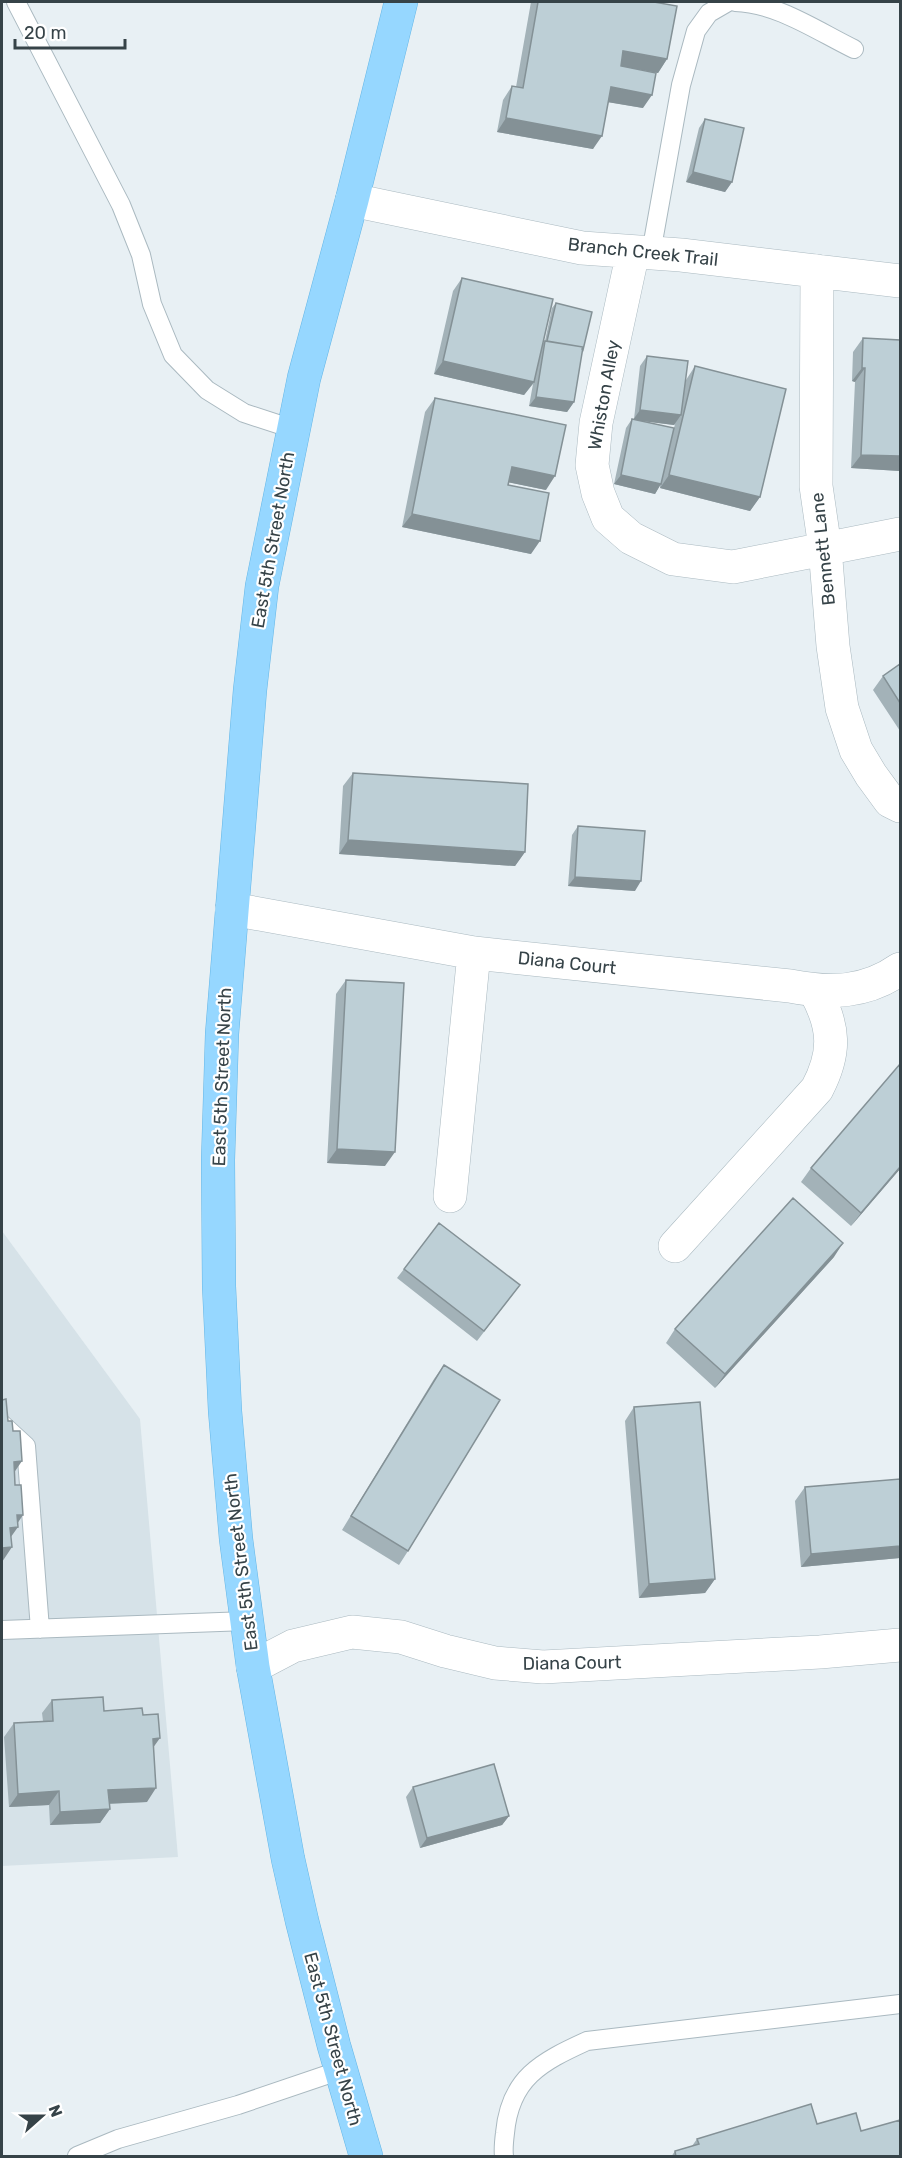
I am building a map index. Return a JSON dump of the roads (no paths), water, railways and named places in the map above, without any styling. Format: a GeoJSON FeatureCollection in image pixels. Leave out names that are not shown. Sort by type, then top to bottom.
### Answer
{"type":"FeatureCollection","features":[{"type":"Feature","properties":{"kind":"main road","name":"East 5th Street North"},"geometry":{"type":"LineString","coordinates":[[366,2157],[341,2070],[288,1859],[253,1667],[236,1539],[225,1412],[219,1286],[218,1160],[222,1034],[250,690],[262,586],[304,378],[352,200],[401,2]]}},
{"type":"Feature","properties":{"kind":"street","name":"Branch Creek Trail"},"geometry":{"type":"LineString","coordinates":[[352,200],[582,248],[642,252],[900,281]]}},
{"type":"Feature","properties":{"kind":"street","name":"Whiston Alley"},"geometry":{"type":"LineString","coordinates":[[642,252],[596,423],[592,465],[598,493],[608,518],[631,538],[673,559],[733,567],[900,534]]}},
{"type":"Feature","properties":{"kind":"street","name":"Bennett Lane"},"geometry":{"type":"LineString","coordinates":[[817,271],[816,486],[842,708],[856,750],[890,801],[900,806]]}},
{"type":"Feature","properties":{"kind":"street","name":"Diana Court"},"geometry":{"type":"LineString","coordinates":[[232,909],[474,953],[790,986],[815,991],[840,991],[865,987],[900,969]]}},
{"type":"Feature","properties":{"kind":"street"},"geometry":{"type":"LineString","coordinates":[[450,1196],[474,953]]}},
{"type":"Feature","properties":{"kind":"street"},"geometry":{"type":"LineString","coordinates":[[675,1246],[817,1089],[827,1071],[831,1050],[831,1030],[825,1009],[815,991]]}},
{"type":"Feature","properties":{"kind":"street","name":"Diana Court"},"geometry":{"type":"LineString","coordinates":[[253,1667],[293,1646],[352,1632],[401,1637],[445,1652],[495,1663],[543,1667],[900,1646]]}},
{"type":"Feature","properties":{"kind":"lane"},"geometry":{"type":"LineString","coordinates":[[16,2],[121,205],[141,255],[152,304],[173,355],[207,390],[244,413],[293,429]]}},
{"type":"Feature","properties":{"kind":"lane"},"geometry":{"type":"LineString","coordinates":[[642,252],[696,31],[709,13],[728,2]]}},
{"type":"Feature","properties":{"kind":"lane"},"geometry":{"type":"LineString","coordinates":[[735,2],[750,2],[774,9],[854,49]]}},
{"type":"Feature","properties":{"kind":"lane"},"geometry":{"type":"LineString","coordinates":[[2,1424],[26,1446],[40,1629]]}},
{"type":"Feature","properties":{"kind":"lane"},"geometry":{"type":"LineString","coordinates":[[2,1630],[247,1621]]}},
{"type":"Feature","properties":{"kind":"lane"},"geometry":{"type":"LineString","coordinates":[[504,2157],[507,2114],[521,2082],[553,2057],[587,2041],[900,2004]]}},
{"type":"Feature","properties":{"kind":"lane"},"geometry":{"type":"LineString","coordinates":[[77,2157],[118,2139],[238,2106],[341,2070]]}}]}
